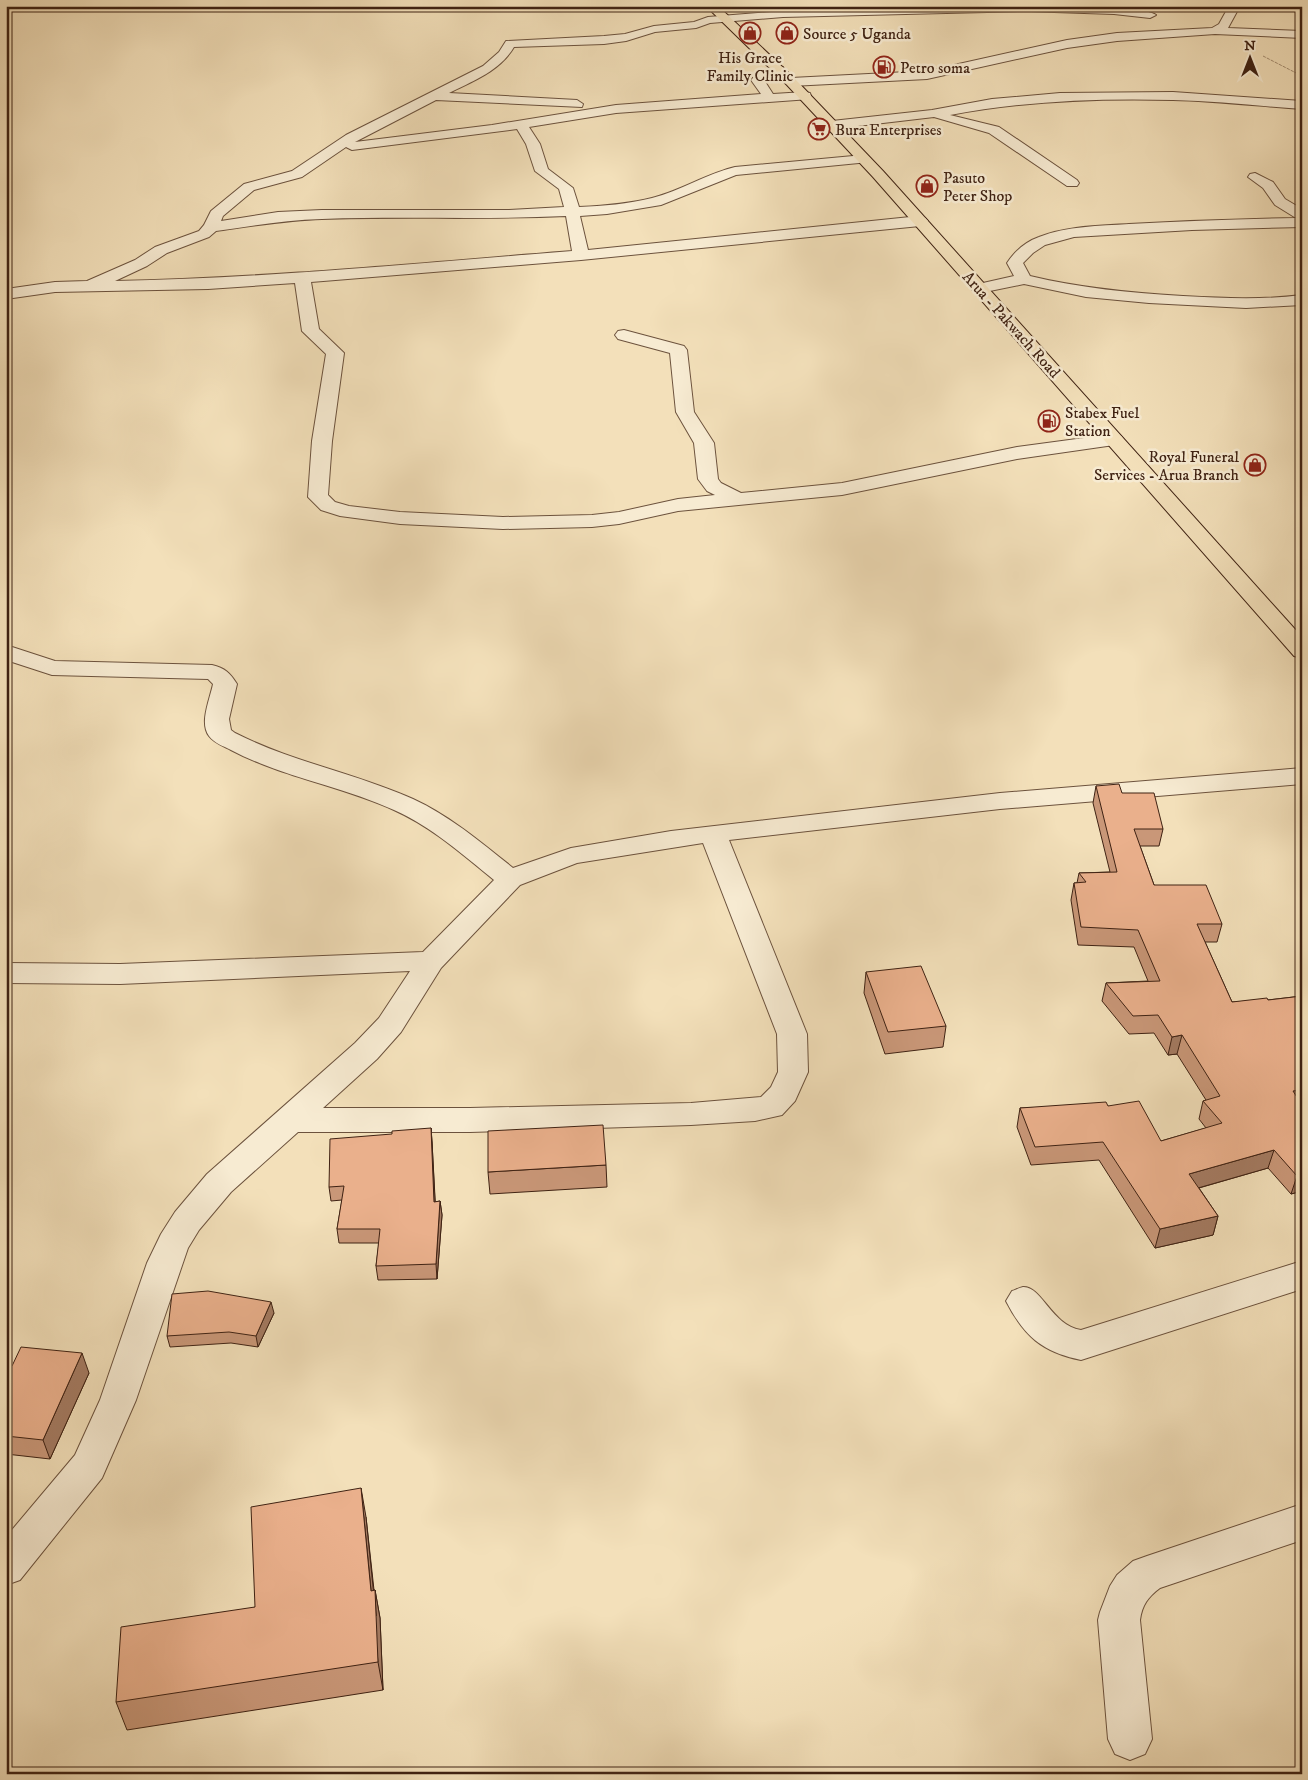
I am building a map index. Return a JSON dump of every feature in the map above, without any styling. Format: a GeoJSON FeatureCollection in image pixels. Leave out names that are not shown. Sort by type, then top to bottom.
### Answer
{"type":"FeatureCollection","features":[{"type":"Feature","properties":{"kind":"main road","name":"Arua - Pakwach Road"},"geometry":{"type":"LineString","coordinates":[[711,6],[785,76],[864,159],[1302,651]]}},
{"type":"Feature","properties":{"kind":"street"},"geometry":{"type":"LineString","coordinates":[[1215,31],[1224,26],[1235,6]]}},
{"type":"Feature","properties":{"kind":"street"},"geometry":{"type":"LineString","coordinates":[[211,227],[216,214],[247,188],[297,174],[351,138],[487,69],[504,54],[508,45],[511,44],[604,40],[651,29],[696,25],[708,20],[783,14],[1024,8],[1150,14]]}},
{"type":"Feature","properties":{"kind":"street"},"geometry":{"type":"LineString","coordinates":[[769,97],[757,80],[761,76],[927,76],[1067,44],[1117,37],[1215,31],[1302,35]]}},
{"type":"Feature","properties":{"kind":"street"},"geometry":{"type":"LineString","coordinates":[[431,96],[557,103],[616,109]]}},
{"type":"Feature","properties":{"kind":"street"},"geometry":{"type":"LineString","coordinates":[[335,148],[521,124],[616,109],[805,96]]}},
{"type":"Feature","properties":{"kind":"street"},"geometry":{"type":"LineString","coordinates":[[832,125],[932,114],[1008,101],[1105,96],[1173,96],[1302,105]]}},
{"type":"Feature","properties":{"kind":"street"},"geometry":{"type":"LineString","coordinates":[[932,114],[994,130],[1072,183]]}},
{"type":"Feature","properties":{"kind":"street"},"geometry":{"type":"LineString","coordinates":[[521,124],[534,144],[542,170],[567,188],[571,197],[572,212],[581,255]]}},
{"type":"Feature","properties":{"kind":"street"},"geometry":{"type":"LineString","coordinates":[[93,285],[140,263],[169,246],[195,239],[211,227],[278,217],[322,214],[509,214],[622,209],[656,202],[720,175],[735,171],[864,159]]}},
{"type":"Feature","properties":{"kind":"street"},"geometry":{"type":"LineString","coordinates":[[1255,177],[1268,185],[1280,202],[1302,215]]}},
{"type":"Feature","properties":{"kind":"street"},"geometry":{"type":"LineString","coordinates":[[6,294],[55,287],[208,284],[302,278],[581,255],[920,221]]}},
{"type":"Feature","properties":{"kind":"street"},"geometry":{"type":"LineString","coordinates":[[1024,279],[1015,263],[1021,255],[1045,240],[1062,236],[1096,231],[1165,226],[1302,222]]}},
{"type":"Feature","properties":{"kind":"street"},"geometry":{"type":"LineString","coordinates":[[302,278],[311,331],[334,350],[335,353],[322,441],[318,497],[328,506],[347,512],[400,518],[504,523],[606,520],[678,505],[842,489],[1017,453],[1114,440]]}},
{"type":"Feature","properties":{"kind":"street"},"geometry":{"type":"LineString","coordinates":[[980,288],[1024,279],[1079,292],[1145,298],[1250,304],[1302,300]]}},
{"type":"Feature","properties":{"kind":"street"},"geometry":{"type":"LineString","coordinates":[[624,334],[678,350],[685,412],[704,443],[708,479],[714,487],[738,499]]}},
{"type":"Feature","properties":{"kind":"street"},"geometry":{"type":"LineString","coordinates":[[6,652],[52,668],[212,672],[218,675],[225,684],[217,719],[219,733],[226,738],[300,769],[404,805],[450,830],[510,879]]}},
{"type":"Feature","properties":{"kind":"street"},"geometry":{"type":"LineString","coordinates":[[6,1567],[89,1466],[118,1400],[164,1263],[173,1243],[199,1206],[219,1183],[366,1051],[390,1025],[431,961],[510,879],[570,856],[670,839],[1000,801],[1302,776]]}},
{"type":"Feature","properties":{"kind":"street"},"geometry":{"type":"LineString","coordinates":[[291,1120],[470,1120],[653,1115],[754,1110],[771,1106],[784,1094],[793,1072],[792,1034],[714,834]]}},
{"type":"Feature","properties":{"kind":"street"},"geometry":{"type":"LineString","coordinates":[[6,973],[120,974],[431,961]]}},
{"type":"Feature","properties":{"kind":"street"},"geometry":{"type":"LineString","coordinates":[[1024,1301],[1046,1332],[1051,1336],[1072,1344],[1081,1345],[1302,1275]]}},
{"type":"Feature","properties":{"kind":"street"},"geometry":{"type":"LineString","coordinates":[[1130,1739],[1120,1620],[1120,1608],[1127,1592],[1138,1580],[1148,1574],[1302,1522]]}},
{"type":"Feature","properties":{"kind":"building"},"geometry":{"type":"Polygon","coordinates":[[[1119,784],[1122,793],[1154,793],[1163,829],[1134,829],[1154,885],[1206,885],[1222,924],[1197,924],[1232,1002],[1302,996],[1302,1090],[1293,1091],[1302,1105],[1302,1174],[1297,1176],[1274,1150],[1189,1174],[1218,1216],[1160,1229],[1103,1142],[1035,1147],[1020,1108],[1106,1102],[1108,1106],[1139,1101],[1161,1141],[1222,1123],[1203,1101],[1220,1096],[1182,1035],[1172,1037],[1158,1015],[1133,1016],[1106,983],[1160,981],[1138,930],[1081,927],[1074,883],[1086,882],[1079,873],[1117,872],[1096,786],[1119,784]]]}},
{"type":"Feature","properties":{"kind":"building"},"geometry":{"type":"Polygon","coordinates":[[[921,966],[946,1026],[888,1032],[866,972],[921,966]]]}},
{"type":"Feature","properties":{"kind":"building"},"geometry":{"type":"Polygon","coordinates":[[[603,1125],[606,1165],[488,1172],[488,1131],[603,1125]]]}},
{"type":"Feature","properties":{"kind":"building"},"geometry":{"type":"Polygon","coordinates":[[[431,1128],[434,1202],[440,1201],[436,1264],[376,1266],[380,1229],[337,1229],[344,1186],[329,1187],[330,1139],[392,1134],[392,1131],[431,1128]]]}},
{"type":"Feature","properties":{"kind":"building"},"geometry":{"type":"Polygon","coordinates":[[[208,1291],[271,1302],[256,1336],[229,1332],[167,1336],[172,1294],[208,1291]]]}},
{"type":"Feature","properties":{"kind":"building"},"geometry":{"type":"Polygon","coordinates":[[[21,1347],[82,1353],[43,1440],[6,1436],[6,1366],[12,1366],[21,1347]]]}},
{"type":"Feature","properties":{"kind":"building"},"geometry":{"type":"Polygon","coordinates":[[[361,1488],[371,1591],[375,1590],[378,1662],[116,1702],[121,1627],[255,1607],[251,1507],[361,1488]]]}},
{"type":"Feature","properties":{"kind":"place","name":"His Grace Family Clinic"},"geometry":{"type":"Point","coordinates":[750,33]}},
{"type":"Feature","properties":{"kind":"place","name":"Source 5 Uganda"},"geometry":{"type":"Point","coordinates":[787,33]}},
{"type":"Feature","properties":{"kind":"place","name":"Petro soma"},"geometry":{"type":"Point","coordinates":[884,67]}},
{"type":"Feature","properties":{"kind":"place","name":"Bura Enterprises"},"geometry":{"type":"Point","coordinates":[819,129]}},
{"type":"Feature","properties":{"kind":"place","name":"Pasuto Peter Shop"},"geometry":{"type":"Point","coordinates":[927,186]}},
{"type":"Feature","properties":{"kind":"place","name":"Stabex Fuel Station"},"geometry":{"type":"Point","coordinates":[1049,421]}},
{"type":"Feature","properties":{"kind":"place","name":"Royal Funeral Services - Arua Branch"},"geometry":{"type":"Point","coordinates":[1255,465]}}]}
